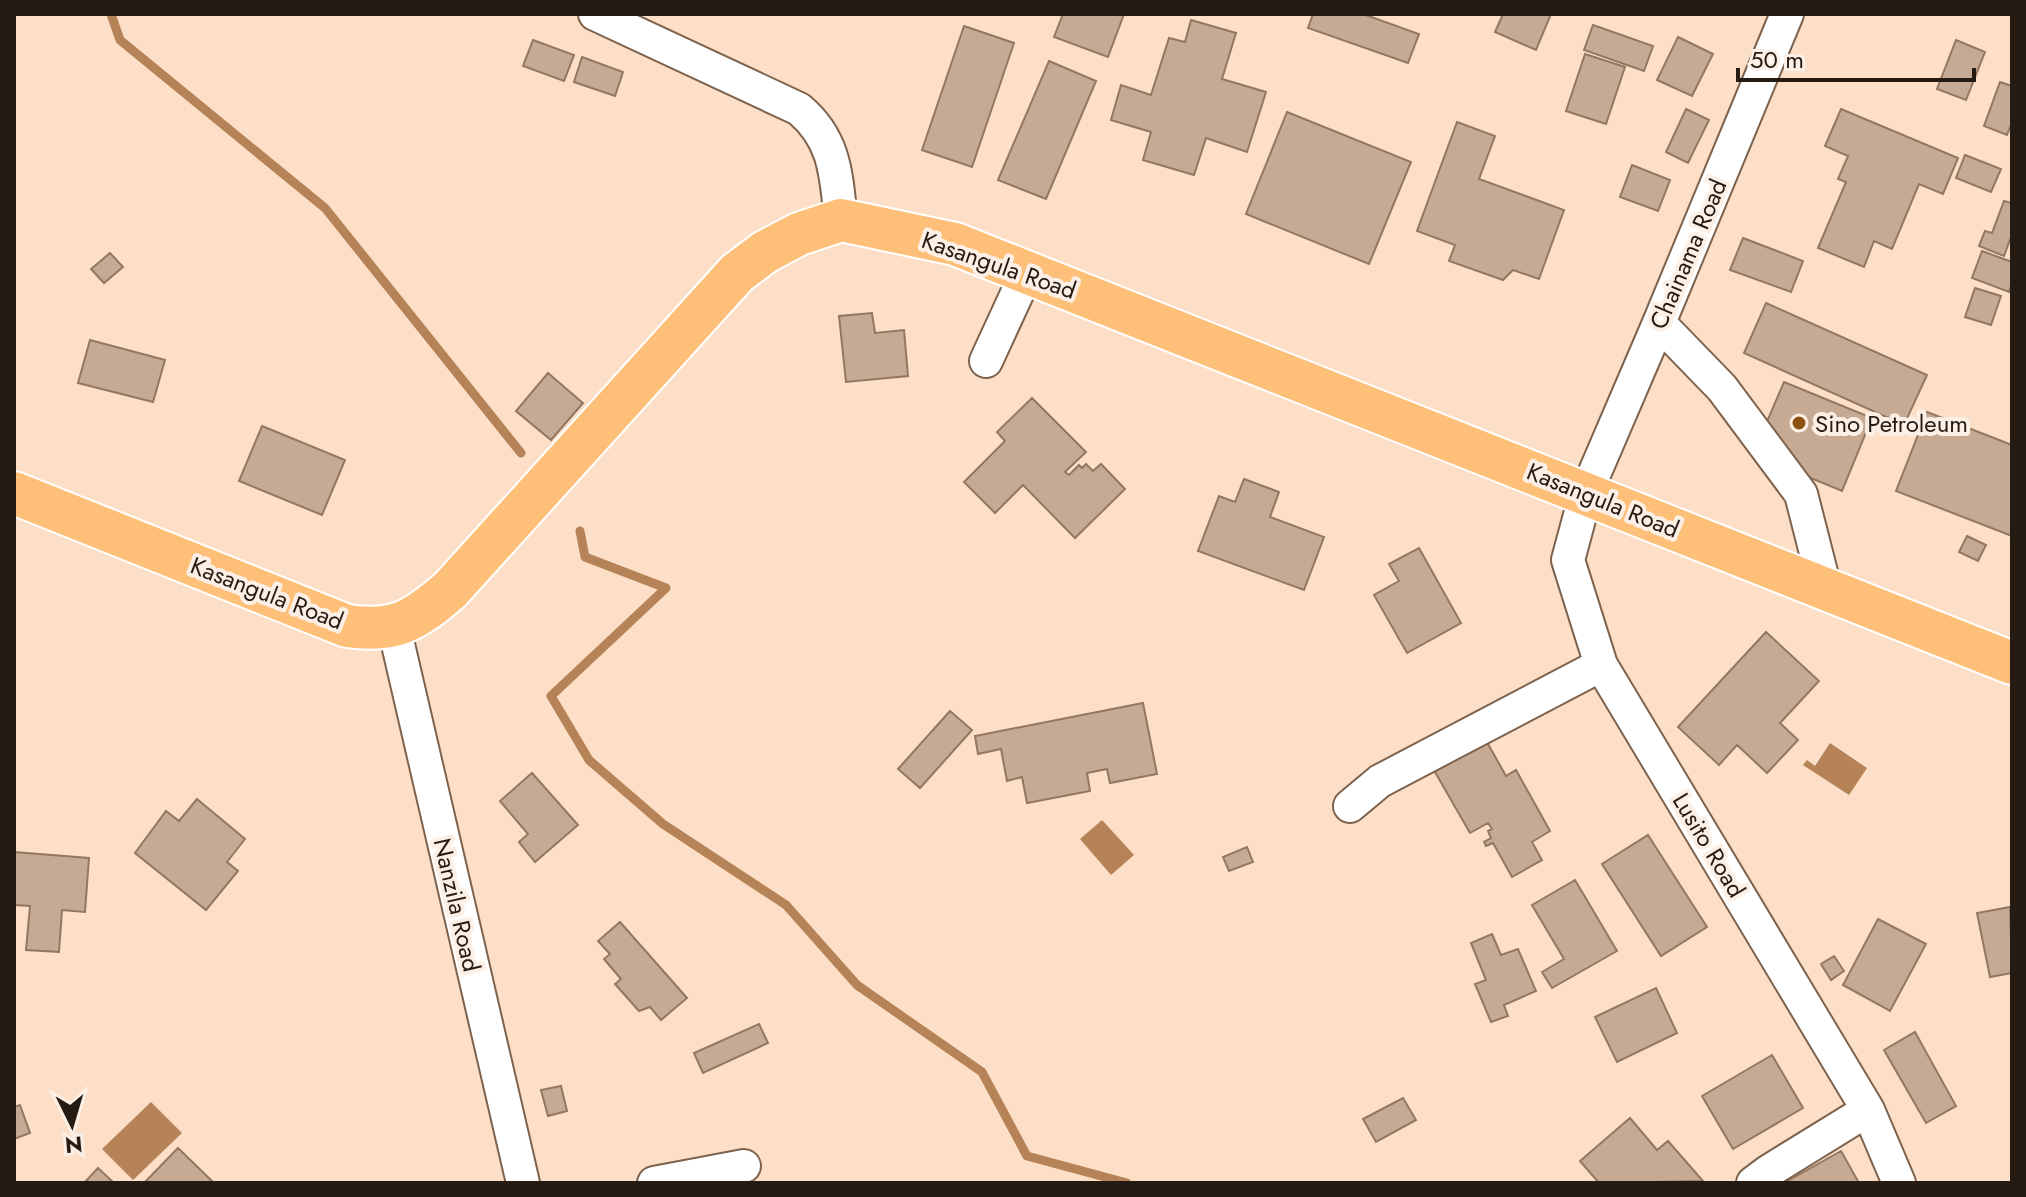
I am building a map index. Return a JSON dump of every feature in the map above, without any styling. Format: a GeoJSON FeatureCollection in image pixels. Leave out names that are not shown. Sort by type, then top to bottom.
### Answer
{"type":"FeatureCollection","features":[{"type":"Feature","properties":{"kind":"main road","name":"Kasangula Road"},"geometry":{"type":"LineString","coordinates":[[14,493],[347,626],[373,629],[394,627],[423,614],[450,590],[737,273],[765,252],[799,234],[841,220],[955,244],[2012,663]]}},
{"type":"Feature","properties":{"kind":"street"},"geometry":{"type":"LineString","coordinates":[[595,14],[799,109],[817,124],[834,160],[841,220]]}},
{"type":"Feature","properties":{"kind":"street","name":"Chainama Road"},"geometry":{"type":"LineString","coordinates":[[1586,493],[1787,14]]}},
{"type":"Feature","properties":{"kind":"street"},"geometry":{"type":"LineString","coordinates":[[986,361],[1027,272]]}},
{"type":"Feature","properties":{"kind":"street"},"geometry":{"type":"LineString","coordinates":[[1659,323],[1722,388],[1801,494],[1825,588]]}},
{"type":"Feature","properties":{"kind":"street","name":"Lusito Road"},"geometry":{"type":"LineString","coordinates":[[1586,493],[1568,560],[1601,665],[1868,1110],[1899,1183]]}},
{"type":"Feature","properties":{"kind":"street","name":"Nanzila Road"},"geometry":{"type":"LineString","coordinates":[[394,627],[523,1183]]}},
{"type":"Feature","properties":{"kind":"street"},"geometry":{"type":"LineString","coordinates":[[1350,806],[1380,781],[1601,665]]}},
{"type":"Feature","properties":{"kind":"street"},"geometry":{"type":"LineString","coordinates":[[1753,1183],[1868,1110]]}},
{"type":"Feature","properties":{"kind":"street"},"geometry":{"type":"LineString","coordinates":[[654,1183],[744,1166]]}},
{"type":"Feature","properties":{"kind":"shaded area"},"geometry":{"type":"Polygon","coordinates":[[[1830,743],[1867,768],[1849,795],[1803,765],[1807,760],[1815,766],[1830,743]]]}},
{"type":"Feature","properties":{"kind":"shaded area"},"geometry":{"type":"Polygon","coordinates":[[[1102,820],[1134,855],[1111,875],[1080,839],[1102,820]]]}},
{"type":"Feature","properties":{"kind":"shaded area"},"geometry":{"type":"Polygon","coordinates":[[[151,1102],[182,1133],[133,1180],[102,1149],[151,1102]]]}},
{"type":"Feature","properties":{"kind":"building"},"geometry":{"type":"Polygon","coordinates":[[[1063,14],[1124,14],[1108,57],[1054,37],[1063,14]]]}},
{"type":"Feature","properties":{"kind":"building"},"geometry":{"type":"Polygon","coordinates":[[[1313,14],[1363,14],[1419,34],[1408,63],[1308,28],[1313,14]]]}},
{"type":"Feature","properties":{"kind":"building"},"geometry":{"type":"Polygon","coordinates":[[[1503,14],[1551,14],[1536,50],[1495,32],[1503,14]]]}},
{"type":"Feature","properties":{"kind":"building"},"geometry":{"type":"Polygon","coordinates":[[[1191,20],[1236,33],[1222,79],[1266,92],[1247,152],[1206,138],[1194,175],[1143,160],[1151,132],[1111,120],[1121,85],[1151,95],[1169,38],[1185,42],[1191,20]]]}},
{"type":"Feature","properties":{"kind":"building"},"geometry":{"type":"Polygon","coordinates":[[[1593,25],[1653,46],[1644,71],[1584,50],[1593,25]]]}},
{"type":"Feature","properties":{"kind":"building"},"geometry":{"type":"Polygon","coordinates":[[[964,26],[1014,43],[972,167],[922,150],[964,26]]]}},
{"type":"Feature","properties":{"kind":"building"},"geometry":{"type":"Polygon","coordinates":[[[1678,37],[1713,54],[1692,96],[1657,80],[1678,37]]]}},
{"type":"Feature","properties":{"kind":"building"},"geometry":{"type":"Polygon","coordinates":[[[533,40],[574,55],[564,81],[523,66],[533,40]]]}},
{"type":"Feature","properties":{"kind":"building"},"geometry":{"type":"Polygon","coordinates":[[[1956,40],[1985,52],[1966,100],[1937,89],[1956,40]]]}},
{"type":"Feature","properties":{"kind":"building"},"geometry":{"type":"Polygon","coordinates":[[[1585,54],[1625,67],[1606,124],[1566,111],[1585,54]]]}},
{"type":"Feature","properties":{"kind":"building"},"geometry":{"type":"Polygon","coordinates":[[[582,57],[623,72],[615,96],[574,82],[582,57]]]}},
{"type":"Feature","properties":{"kind":"building"},"geometry":{"type":"Polygon","coordinates":[[[1049,61],[1096,81],[1046,199],[998,180],[1049,61]]]}},
{"type":"Feature","properties":{"kind":"building"},"geometry":{"type":"Polygon","coordinates":[[[2000,82],[2012,86],[2012,122],[2007,135],[1984,126],[2000,82]]]}},
{"type":"Feature","properties":{"kind":"building"},"geometry":{"type":"Polygon","coordinates":[[[1686,109],[1709,120],[1688,163],[1666,152],[1686,109]]]}},
{"type":"Feature","properties":{"kind":"building"},"geometry":{"type":"Polygon","coordinates":[[[1841,109],[1958,158],[1943,194],[1919,184],[1892,249],[1874,241],[1864,267],[1818,248],[1846,182],[1838,179],[1848,156],[1825,146],[1841,109]]]}},
{"type":"Feature","properties":{"kind":"building"},"geometry":{"type":"Polygon","coordinates":[[[1287,112],[1411,162],[1369,264],[1246,214],[1287,112]]]}},
{"type":"Feature","properties":{"kind":"building"},"geometry":{"type":"Polygon","coordinates":[[[1457,122],[1495,136],[1479,179],[1564,210],[1539,279],[1513,270],[1503,280],[1449,261],[1455,245],[1417,231],[1457,122]]]}},
{"type":"Feature","properties":{"kind":"building"},"geometry":{"type":"Polygon","coordinates":[[[1965,155],[2001,169],[1991,192],[1956,178],[1965,155]]]}},
{"type":"Feature","properties":{"kind":"building"},"geometry":{"type":"Polygon","coordinates":[[[1632,165],[1670,180],[1658,211],[1620,197],[1632,165]]]}},
{"type":"Feature","properties":{"kind":"building"},"geometry":{"type":"Polygon","coordinates":[[[2004,201],[2012,203],[2012,234],[2004,256],[1979,246],[1985,231],[1992,233],[2004,201]]]}},
{"type":"Feature","properties":{"kind":"building"},"geometry":{"type":"Polygon","coordinates":[[[1743,238],[1803,261],[1791,292],[1730,270],[1743,238]]]}},
{"type":"Feature","properties":{"kind":"building"},"geometry":{"type":"Polygon","coordinates":[[[1982,251],[2012,262],[2009,292],[1972,278],[1982,251]]]}},
{"type":"Feature","properties":{"kind":"building"},"geometry":{"type":"Polygon","coordinates":[[[110,253],[123,267],[104,283],[91,269],[110,253]]]}},
{"type":"Feature","properties":{"kind":"building"},"geometry":{"type":"Polygon","coordinates":[[[1975,288],[2001,296],[1991,325],[1965,317],[1975,288]]]}},
{"type":"Feature","properties":{"kind":"building"},"geometry":{"type":"Polygon","coordinates":[[[1766,303],[1927,375],[1904,425],[1744,353],[1766,303]]]}},
{"type":"Feature","properties":{"kind":"building"},"geometry":{"type":"Polygon","coordinates":[[[872,313],[875,333],[904,330],[908,376],[846,382],[839,316],[872,313]]]}},
{"type":"Feature","properties":{"kind":"building"},"geometry":{"type":"Polygon","coordinates":[[[90,340],[165,360],[153,402],[78,383],[90,340]]]}},
{"type":"Feature","properties":{"kind":"building"},"geometry":{"type":"Polygon","coordinates":[[[548,373],[583,403],[551,440],[516,411],[548,373]]]}},
{"type":"Feature","properties":{"kind":"building"},"geometry":{"type":"Polygon","coordinates":[[[1784,382],[1872,418],[1842,491],[1753,454],[1784,382]]]}},
{"type":"Feature","properties":{"kind":"building"},"geometry":{"type":"Polygon","coordinates":[[[1032,398],[1086,452],[1065,472],[1069,475],[1079,465],[1082,468],[1086,464],[1093,471],[1101,464],[1125,489],[1075,538],[1023,485],[995,513],[964,482],[1005,441],[997,432],[1032,398]]]}},
{"type":"Feature","properties":{"kind":"building"},"geometry":{"type":"Polygon","coordinates":[[[1927,412],[2012,445],[2012,536],[1896,491],[1927,412]]]}},
{"type":"Feature","properties":{"kind":"building"},"geometry":{"type":"Polygon","coordinates":[[[262,426],[345,460],[322,515],[239,481],[262,426]]]}},
{"type":"Feature","properties":{"kind":"building"},"geometry":{"type":"Polygon","coordinates":[[[1244,479],[1279,492],[1270,517],[1324,537],[1304,590],[1198,551],[1219,496],[1235,502],[1244,479]]]}},
{"type":"Feature","properties":{"kind":"building"},"geometry":{"type":"Polygon","coordinates":[[[1967,536],[1986,545],[1978,561],[1959,552],[1967,536]]]}},
{"type":"Feature","properties":{"kind":"building"},"geometry":{"type":"Polygon","coordinates":[[[1419,548],[1461,623],[1407,653],[1374,595],[1399,581],[1389,564],[1419,548]]]}},
{"type":"Feature","properties":{"kind":"building"},"geometry":{"type":"Polygon","coordinates":[[[1766,632],[1819,681],[1780,723],[1798,740],[1767,773],[1737,745],[1719,765],[1678,727],[1766,632]]]}},
{"type":"Feature","properties":{"kind":"building"},"geometry":{"type":"Polygon","coordinates":[[[1143,703],[1157,774],[1110,783],[1107,769],[1087,773],[1090,791],[1027,803],[1022,777],[1007,781],[1001,749],[978,754],[975,736],[1143,703]]]}},
{"type":"Feature","properties":{"kind":"building"},"geometry":{"type":"Polygon","coordinates":[[[950,711],[972,730],[920,788],[898,769],[950,711]]]}},
{"type":"Feature","properties":{"kind":"building"},"geometry":{"type":"Polygon","coordinates":[[[1483,735],[1506,776],[1516,770],[1550,831],[1532,842],[1542,860],[1512,877],[1493,843],[1486,846],[1484,842],[1491,838],[1488,831],[1492,829],[1488,823],[1470,833],[1431,765],[1483,735]]]}},
{"type":"Feature","properties":{"kind":"building"},"geometry":{"type":"Polygon","coordinates":[[[532,773],[578,825],[535,862],[519,842],[528,834],[500,801],[532,773]]]}},
{"type":"Feature","properties":{"kind":"building"},"geometry":{"type":"Polygon","coordinates":[[[197,799],[245,839],[227,862],[238,871],[206,910],[135,853],[166,811],[179,821],[197,799]]]}},
{"type":"Feature","properties":{"kind":"building"},"geometry":{"type":"Polygon","coordinates":[[[1648,835],[1707,927],[1661,956],[1602,864],[1648,835]]]}},
{"type":"Feature","properties":{"kind":"building"},"geometry":{"type":"Polygon","coordinates":[[[1247,847],[1253,862],[1229,871],[1223,857],[1247,847]]]}},
{"type":"Feature","properties":{"kind":"building"},"geometry":{"type":"Polygon","coordinates":[[[14,852],[89,858],[85,912],[62,910],[59,952],[26,950],[30,906],[14,905],[14,852]]]}},
{"type":"Feature","properties":{"kind":"building"},"geometry":{"type":"Polygon","coordinates":[[[1575,880],[1617,951],[1552,988],[1542,972],[1564,959],[1532,905],[1575,880]]]}},
{"type":"Feature","properties":{"kind":"building"},"geometry":{"type":"Polygon","coordinates":[[[2010,907],[2012,973],[1990,977],[1977,913],[2010,907]]]}},
{"type":"Feature","properties":{"kind":"building"},"geometry":{"type":"Polygon","coordinates":[[[1878,919],[1926,944],[1890,1011],[1843,985],[1878,919]]]}},
{"type":"Feature","properties":{"kind":"building"},"geometry":{"type":"Polygon","coordinates":[[[620,922],[687,998],[661,1020],[650,1007],[639,1011],[615,984],[621,979],[604,959],[610,954],[598,941],[620,922]]]}},
{"type":"Feature","properties":{"kind":"building"},"geometry":{"type":"Polygon","coordinates":[[[1492,934],[1501,955],[1518,949],[1536,991],[1504,1005],[1508,1016],[1491,1022],[1475,984],[1486,980],[1471,943],[1492,934]]]}},
{"type":"Feature","properties":{"kind":"building"},"geometry":{"type":"Polygon","coordinates":[[[1834,956],[1844,971],[1831,980],[1821,964],[1834,956]]]}},
{"type":"Feature","properties":{"kind":"building"},"geometry":{"type":"Polygon","coordinates":[[[1656,988],[1677,1033],[1617,1062],[1595,1017],[1656,988]]]}},
{"type":"Feature","properties":{"kind":"building"},"geometry":{"type":"Polygon","coordinates":[[[759,1024],[768,1043],[703,1073],[694,1053],[759,1024]]]}},
{"type":"Feature","properties":{"kind":"building"},"geometry":{"type":"Polygon","coordinates":[[[1915,1032],[1956,1106],[1926,1123],[1884,1050],[1915,1032]]]}},
{"type":"Feature","properties":{"kind":"building"},"geometry":{"type":"Polygon","coordinates":[[[1772,1055],[1803,1108],[1733,1149],[1702,1096],[1772,1055]]]}},
{"type":"Feature","properties":{"kind":"building"},"geometry":{"type":"Polygon","coordinates":[[[561,1086],[567,1111],[548,1116],[541,1090],[561,1086]]]}},
{"type":"Feature","properties":{"kind":"building"},"geometry":{"type":"Polygon","coordinates":[[[1403,1098],[1416,1120],[1376,1142],[1363,1119],[1403,1098]]]}},
{"type":"Feature","properties":{"kind":"building"},"geometry":{"type":"Polygon","coordinates":[[[20,1105],[30,1133],[14,1139],[14,1107],[20,1105]]]}},
{"type":"Feature","properties":{"kind":"building"},"geometry":{"type":"Polygon","coordinates":[[[1630,1118],[1657,1150],[1668,1141],[1703,1181],[1599,1183],[1580,1161],[1630,1118]]]}},
{"type":"Feature","properties":{"kind":"building"},"geometry":{"type":"Polygon","coordinates":[[[178,1148],[214,1183],[144,1183],[178,1148]]]}},
{"type":"Feature","properties":{"kind":"building"},"geometry":{"type":"Polygon","coordinates":[[[1841,1151],[1859,1183],[1784,1183],[1841,1151]]]}},
{"type":"Feature","properties":{"kind":"building"},"geometry":{"type":"Polygon","coordinates":[[[98,1168],[114,1183],[84,1183],[98,1168]]]}},
{"type":"Feature","properties":{"kind":"waterway"},"geometry":{"type":"LineString","coordinates":[[111,14],[120,40],[325,208],[521,453]]}},
{"type":"Feature","properties":{"kind":"waterway"},"geometry":{"type":"LineString","coordinates":[[580,531],[585,557],[666,588],[551,696],[589,760],[663,824],[786,905],[857,985],[982,1072],[1027,1156],[1127,1183]]}},
{"type":"Feature","properties":{"kind":"place","name":"Sino Petroleum"},"geometry":{"type":"Point","coordinates":[1799,423]}}]}
